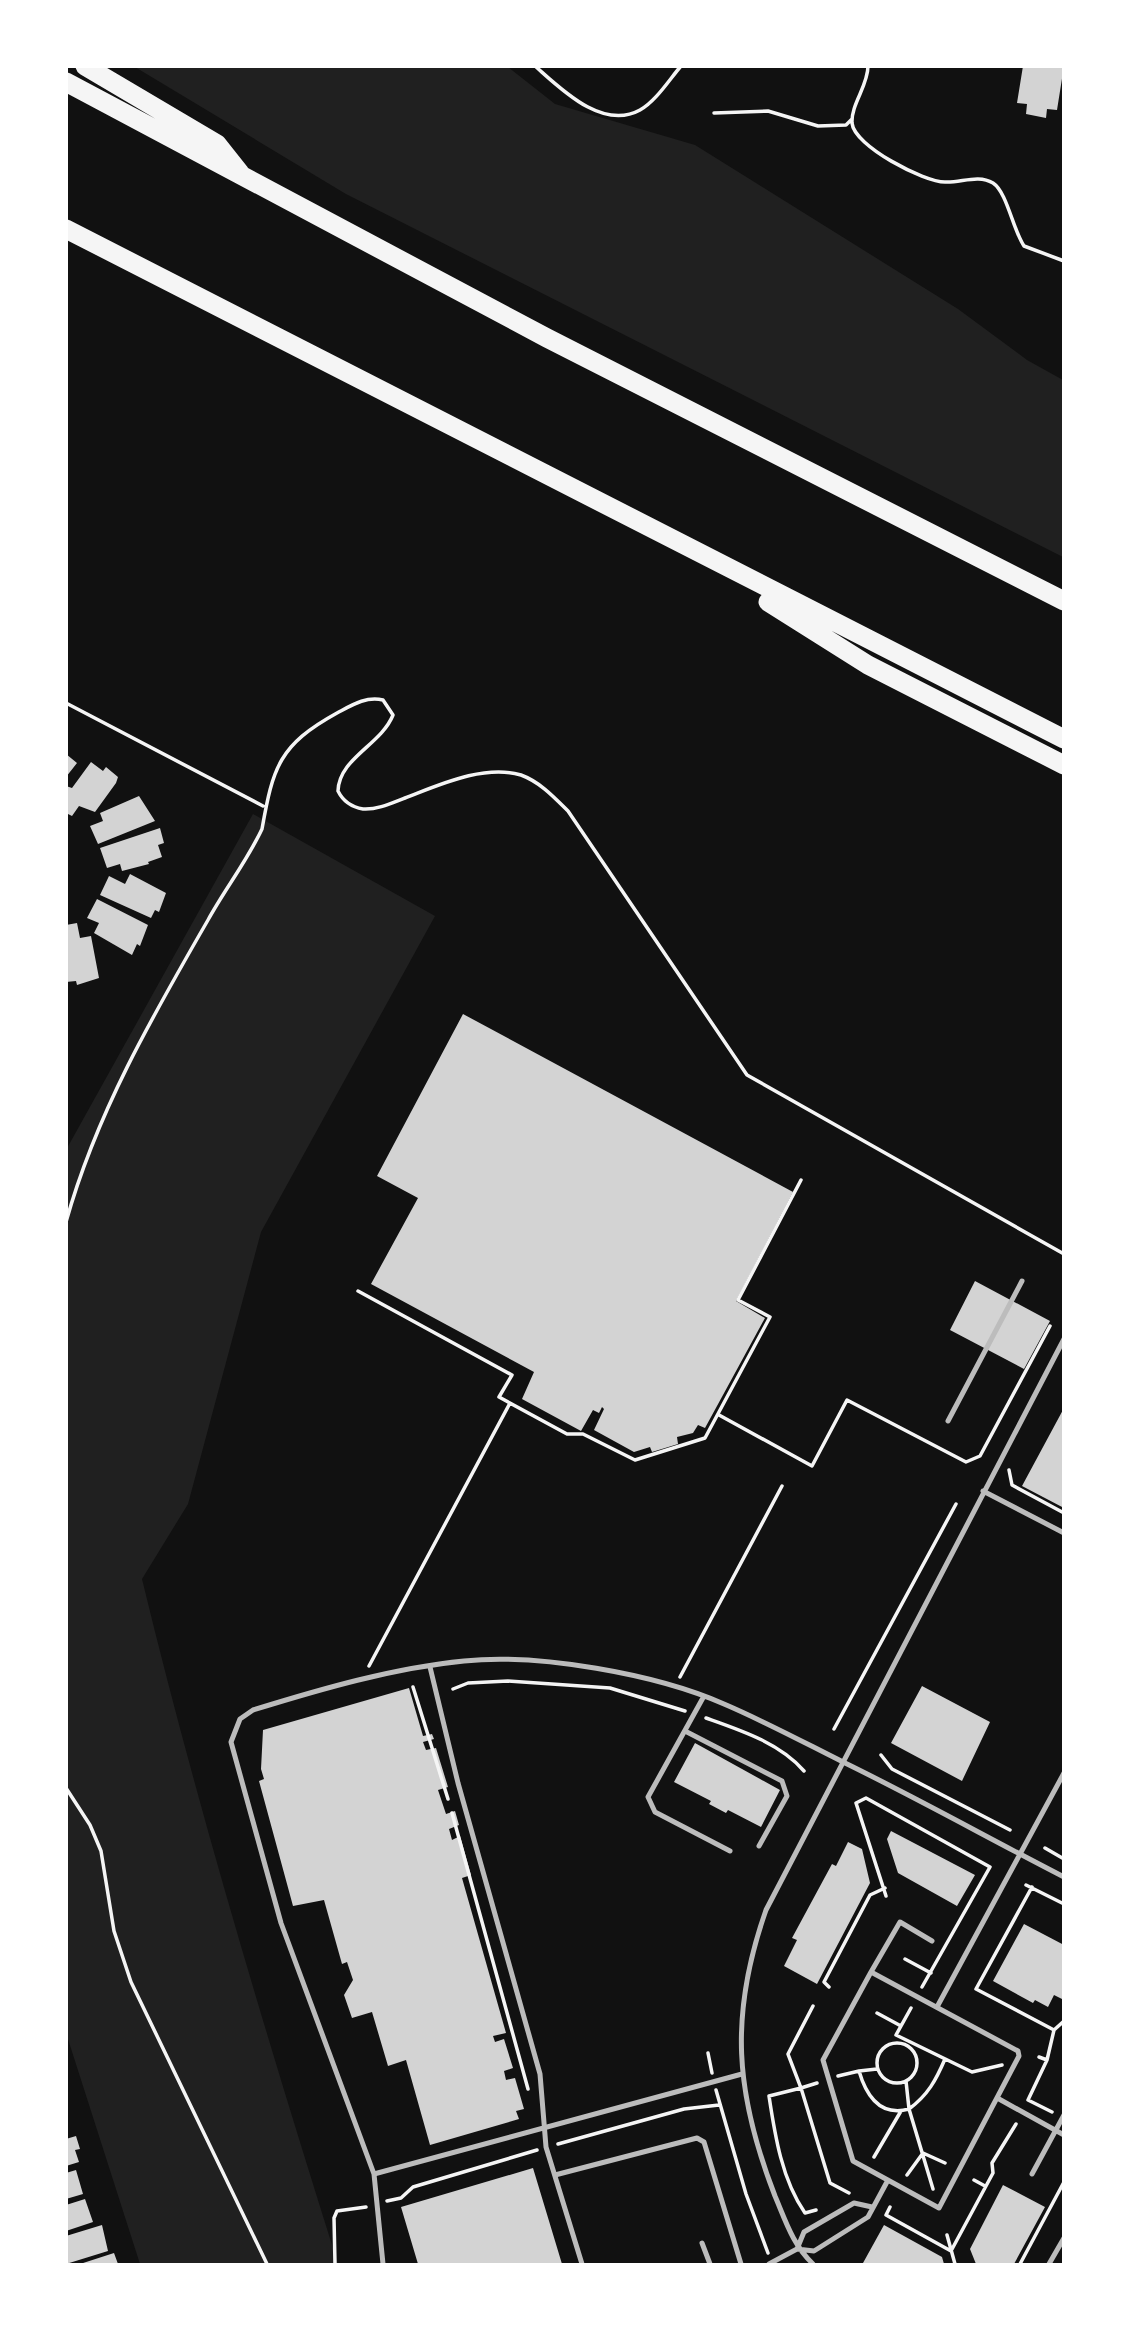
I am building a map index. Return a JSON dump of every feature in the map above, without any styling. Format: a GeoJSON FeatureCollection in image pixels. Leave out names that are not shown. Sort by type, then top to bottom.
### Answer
{"type":"FeatureCollection","features":[{"type":"Feature","properties":{"kind":"highway"},"geometry":{"type":"LineString","coordinates":[[85,66],[217,144],[245,179]]}},
{"type":"Feature","properties":{"kind":"highway"},"geometry":{"type":"LineString","coordinates":[[66,82],[547,338],[1063,601]]}},
{"type":"Feature","properties":{"kind":"highway"},"geometry":{"type":"LineString","coordinates":[[70,231],[1063,739]]}},
{"type":"Feature","properties":{"kind":"highway"},"geometry":{"type":"LineString","coordinates":[[676,543],[867,666],[1063,765]]}},
{"type":"Feature","properties":{"kind":"lane"},"geometry":{"type":"LineString","coordinates":[[948,1421],[1022,1281]]}},
{"type":"Feature","properties":{"kind":"lane"},"geometry":{"type":"LineString","coordinates":[[813,2264],[797,2249],[755,2145],[742,2074],[742,2014],[749,1959],[766,1910],[845,1763],[1063,1339]]}},
{"type":"Feature","properties":{"kind":"lane"},"geometry":{"type":"LineString","coordinates":[[983,1491],[1063,1533]]}},
{"type":"Feature","properties":{"kind":"lane"},"geometry":{"type":"LineString","coordinates":[[383,2264],[374,2174],[281,1923],[231,1742],[240,1719],[253,1710],[308,1693],[465,1661],[526,1660],[582,1667],[704,1696],[845,1763],[1063,1877]]}},
{"type":"Feature","properties":{"kind":"lane"},"geometry":{"type":"LineString","coordinates":[[430,1667],[457,1783],[540,2074],[546,2147],[582,2264]]}},
{"type":"Feature","properties":{"kind":"lane"},"geometry":{"type":"LineString","coordinates":[[704,1696],[648,1797],[656,1812],[730,1851]]}},
{"type":"Feature","properties":{"kind":"lane"},"geometry":{"type":"LineString","coordinates":[[685,1731],[782,1781],[787,1796],[759,1846]]}},
{"type":"Feature","properties":{"kind":"lane"},"geometry":{"type":"LineString","coordinates":[[937,2007],[1063,1773]]}},
{"type":"Feature","properties":{"kind":"lane"},"geometry":{"type":"LineString","coordinates":[[871,1972],[1018,2051],[1019,2062],[939,2208],[853,2161],[824,2060],[871,1972],[900,1922],[932,1941]]}},
{"type":"Feature","properties":{"kind":"lane"},"geometry":{"type":"LineString","coordinates":[[374,2174],[546,2125],[742,2074]]}},
{"type":"Feature","properties":{"kind":"lane"},"geometry":{"type":"LineString","coordinates":[[999,2099],[1063,2135]]}},
{"type":"Feature","properties":{"kind":"lane"},"geometry":{"type":"LineString","coordinates":[[1032,2174],[1063,2116]]}},
{"type":"Feature","properties":{"kind":"lane"},"geometry":{"type":"LineString","coordinates":[[555,2175],[697,2138],[704,2142],[741,2264]]}},
{"type":"Feature","properties":{"kind":"lane"},"geometry":{"type":"LineString","coordinates":[[770,2264],[797,2249],[814,2251],[869,2217],[888,2180]]}},
{"type":"Feature","properties":{"kind":"lane"},"geometry":{"type":"LineString","coordinates":[[797,2249],[804,2231],[854,2203],[872,2207]]}},
{"type":"Feature","properties":{"kind":"lane"},"geometry":{"type":"LineString","coordinates":[[1049,2264],[1063,2238]]}},
{"type":"Feature","properties":{"kind":"lane"},"geometry":{"type":"LineString","coordinates":[[702,2243],[710,2264]]}},
{"type":"Feature","properties":{"kind":"path"},"geometry":{"type":"LineString","coordinates":[[535,66],[571,98],[588,107],[628,114],[639,110],[651,100],[681,66]]}},
{"type":"Feature","properties":{"kind":"path"},"geometry":{"type":"LineString","coordinates":[[714,113],[768,111],[818,126],[846,125],[852,119],[868,66]]}},
{"type":"Feature","properties":{"kind":"path"},"geometry":{"type":"LineString","coordinates":[[852,119],[856,133],[880,156],[939,181],[980,178],[997,186],[1024,246],[1063,261]]}},
{"type":"Feature","properties":{"kind":"path"},"geometry":{"type":"LineString","coordinates":[[66,1223],[88,1151],[100,1123],[162,999],[262,829],[263,806],[278,763],[294,743],[316,725],[373,697],[383,699],[393,715],[386,730],[342,772],[338,791],[350,805],[365,809],[383,806],[442,784],[488,772],[520,775],[531,780],[568,811],[747,1075],[1063,1254]]}},
{"type":"Feature","properties":{"kind":"path"},"geometry":{"type":"LineString","coordinates":[[66,703],[263,806]]}},
{"type":"Feature","properties":{"kind":"path"},"geometry":{"type":"LineString","coordinates":[[358,1291],[512,1375],[499,1397],[567,1434],[583,1434],[635,1461],[705,1437],[770,1317],[738,1300],[802,1180]]}},
{"type":"Feature","properties":{"kind":"path"},"geometry":{"type":"LineString","coordinates":[[718,1414],[812,1466],[847,1400]]}},
{"type":"Feature","properties":{"kind":"path"},"geometry":{"type":"LineString","coordinates":[[368,1668],[510,1403]]}},
{"type":"Feature","properties":{"kind":"path"},"geometry":{"type":"LineString","coordinates":[[1011,1465],[1008,1473],[1012,1485],[1063,1513]]}},
{"type":"Feature","properties":{"kind":"path"},"geometry":{"type":"LineString","coordinates":[[679,1679],[782,1486]]}},
{"type":"Feature","properties":{"kind":"path"},"geometry":{"type":"LineString","coordinates":[[834,1729],[956,1504]]}},
{"type":"Feature","properties":{"kind":"path"},"geometry":{"type":"LineString","coordinates":[[453,1689],[468,1683],[508,1681],[610,1688],[694,1714],[777,1747],[792,1757],[804,1771]]}},
{"type":"Feature","properties":{"kind":"path"},"geometry":{"type":"LineString","coordinates":[[413,1687],[449,1803],[529,2093]]}},
{"type":"Feature","properties":{"kind":"path"},"geometry":{"type":"LineString","coordinates":[[881,1755],[892,1769],[1010,1830]]}},
{"type":"Feature","properties":{"kind":"path"},"geometry":{"type":"LineString","coordinates":[[66,1788],[90,1825],[101,1851],[114,1931],[131,1982],[267,2264]]}},
{"type":"Feature","properties":{"kind":"path"},"geometry":{"type":"LineString","coordinates":[[886,1896],[856,1803],[866,1798],[990,1867],[922,1987]]}},
{"type":"Feature","properties":{"kind":"path"},"geometry":{"type":"LineString","coordinates":[[1045,1848],[1063,1859]]}},
{"type":"Feature","properties":{"kind":"path"},"geometry":{"type":"LineString","coordinates":[[1026,1885],[1063,1904]]}},
{"type":"Feature","properties":{"kind":"path"},"geometry":{"type":"LineString","coordinates":[[1032,1887],[975,1989],[1054,2030]]}},
{"type":"Feature","properties":{"kind":"path"},"geometry":{"type":"LineString","coordinates":[[829,1987],[824,1982],[870,1895],[885,1888]]}},
{"type":"Feature","properties":{"kind":"path"},"geometry":{"type":"LineString","coordinates":[[905,1959],[931,1973]]}},
{"type":"Feature","properties":{"kind":"path"},"geometry":{"type":"LineString","coordinates":[[813,2006],[788,2054],[830,2183],[849,2193],[839,2199]]}},
{"type":"Feature","properties":{"kind":"path"},"geometry":{"type":"LineString","coordinates":[[906,2081],[889,2081],[878,2068],[878,2055],[896,2035],[911,2008]]}},
{"type":"Feature","properties":{"kind":"path"},"geometry":{"type":"LineString","coordinates":[[877,2013],[901,2026]]}},
{"type":"Feature","properties":{"kind":"path"},"geometry":{"type":"LineString","coordinates":[[1063,2021],[1054,2030],[1047,2060],[1028,2099],[1063,2116]]}},
{"type":"Feature","properties":{"kind":"path"},"geometry":{"type":"LineString","coordinates":[[896,2035],[972,2072],[1008,2064]]}},
{"type":"Feature","properties":{"kind":"path"},"geometry":{"type":"LineString","coordinates":[[887,2046],[900,2043],[915,2053],[918,2066],[906,2081],[909,2109],[933,2189]]}},
{"type":"Feature","properties":{"kind":"path"},"geometry":{"type":"LineString","coordinates":[[1039,2057],[1047,2060]]}},
{"type":"Feature","properties":{"kind":"path"},"geometry":{"type":"LineString","coordinates":[[859,2071],[869,2097],[884,2107],[901,2111],[909,2109],[924,2098],[934,2084],[945,2059]]}},
{"type":"Feature","properties":{"kind":"path"},"geometry":{"type":"LineString","coordinates":[[836,2077],[878,2068]]}},
{"type":"Feature","properties":{"kind":"path"},"geometry":{"type":"LineString","coordinates":[[819,2082],[769,2096],[775,2136],[793,2196],[806,2213],[820,2209]]}},
{"type":"Feature","properties":{"kind":"path"},"geometry":{"type":"LineString","coordinates":[[335,2264],[334,2218],[337,2211],[401,2197],[413,2188],[546,2147],[684,2109],[719,2105],[770,2264]]}},
{"type":"Feature","properties":{"kind":"path"},"geometry":{"type":"LineString","coordinates":[[874,2157],[901,2111]]}},
{"type":"Feature","properties":{"kind":"path"},"geometry":{"type":"LineString","coordinates":[[951,2251],[993,2173],[992,2164],[1014,2123],[1050,2142]]}},
{"type":"Feature","properties":{"kind":"path"},"geometry":{"type":"LineString","coordinates":[[923,2153],[945,2164]]}},
{"type":"Feature","properties":{"kind":"path"},"geometry":{"type":"LineString","coordinates":[[907,2175],[923,2153]]}},
{"type":"Feature","properties":{"kind":"path"},"geometry":{"type":"LineString","coordinates":[[974,2180],[985,2186]]}},
{"type":"Feature","properties":{"kind":"path"},"geometry":{"type":"LineString","coordinates":[[1020,2264],[1063,2182]]}},
{"type":"Feature","properties":{"kind":"path"},"geometry":{"type":"LineString","coordinates":[[890,2207],[886,2215],[951,2251]]}},
{"type":"Feature","properties":{"kind":"path"},"geometry":{"type":"LineString","coordinates":[[947,2235],[956,2264]]}},
{"type":"Feature","properties":{"kind":"shaded area"},"geometry":{"type":"Polygon","coordinates":[[[135,67],[508,67],[555,104],[695,145],[958,309],[1027,360],[1063,380],[1063,557],[346,194],[135,67]]]}},
{"type":"Feature","properties":{"kind":"shaded area"},"geometry":{"type":"Polygon","coordinates":[[[253,814],[435,916],[261,1232],[188,1504],[142,1579],[186,1752],[234,1923],[338,2264],[140,2264],[67,2036],[66,1150],[253,814]]]}},
{"type":"Feature","properties":{"kind":"building"},"geometry":{"type":"Polygon","coordinates":[[[1023,66],[1064,66],[1057,110],[1047,109],[1046,118],[1026,114],[1027,104],[1017,103],[1023,66]]]}},
{"type":"Feature","properties":{"kind":"building"},"geometry":{"type":"Polygon","coordinates":[[[66,754],[77,763],[66,777],[66,754]]]}},
{"type":"Feature","properties":{"kind":"building"},"geometry":{"type":"Polygon","coordinates":[[[91,762],[103,771],[106,767],[118,777],[116,783],[95,812],[79,806],[72,816],[66,813],[66,786],[72,788],[91,762]]]}},
{"type":"Feature","properties":{"kind":"building"},"geometry":{"type":"Polygon","coordinates":[[[139,796],[155,821],[98,844],[90,826],[103,821],[100,813],[139,796]]]}},
{"type":"Feature","properties":{"kind":"building"},"geometry":{"type":"Polygon","coordinates":[[[160,828],[164,843],[158,845],[162,857],[148,862],[149,864],[122,871],[120,864],[107,868],[100,848],[160,828]]]}},
{"type":"Feature","properties":{"kind":"building"},"geometry":{"type":"Polygon","coordinates":[[[130,874],[166,893],[159,912],[155,910],[151,918],[100,895],[109,876],[125,884],[130,874]]]}},
{"type":"Feature","properties":{"kind":"building"},"geometry":{"type":"Polygon","coordinates":[[[97,899],[148,925],[140,946],[137,944],[132,955],[94,933],[99,923],[87,918],[97,899]]]}},
{"type":"Feature","properties":{"kind":"building"},"geometry":{"type":"Polygon","coordinates":[[[77,923],[80,938],[91,936],[99,978],[77,985],[76,981],[66,982],[66,925],[77,923]]]}},
{"type":"Feature","properties":{"kind":"building"},"geometry":{"type":"Polygon","coordinates":[[[463,1014],[793,1192],[736,1301],[765,1318],[705,1428],[698,1425],[693,1433],[677,1437],[678,1444],[652,1452],[650,1447],[634,1452],[594,1430],[604,1409],[602,1407],[599,1413],[593,1410],[581,1431],[522,1399],[534,1372],[371,1284],[418,1198],[377,1176],[463,1014]]]}},
{"type":"Feature","properties":{"kind":"building"},"geometry":{"type":"Polygon","coordinates":[[[975,1281],[1050,1321],[1024,1369],[950,1330],[975,1281]]]}},
{"type":"Feature","properties":{"kind":"building"},"geometry":{"type":"Polygon","coordinates":[[[1064,1408],[1064,1508],[1022,1486],[1064,1408]]]}},
{"type":"Feature","properties":{"kind":"building"},"geometry":{"type":"Polygon","coordinates":[[[922,1686],[990,1722],[962,1781],[891,1743],[922,1686]]]}},
{"type":"Feature","properties":{"kind":"building"},"geometry":{"type":"Polygon","coordinates":[[[409,1688],[423,1736],[432,1734],[434,1739],[423,1742],[426,1750],[436,1748],[448,1787],[438,1790],[446,1814],[455,1811],[459,1825],[449,1829],[452,1840],[460,1836],[471,1875],[462,1878],[506,2033],[493,2036],[495,2042],[504,2039],[513,2068],[504,2071],[506,2080],[515,2078],[524,2109],[516,2111],[519,2119],[430,2145],[406,2060],[388,2066],[372,2012],[352,2018],[344,1995],[353,1980],[347,1962],[342,1964],[324,1900],[293,1906],[259,1781],[264,1779],[261,1769],[263,1730],[409,1688]]]}},
{"type":"Feature","properties":{"kind":"building"},"geometry":{"type":"Polygon","coordinates":[[[695,1743],[780,1790],[761,1827],[728,1810],[726,1813],[709,1804],[711,1801],[674,1782],[695,1743]]]}},
{"type":"Feature","properties":{"kind":"building"},"geometry":{"type":"Polygon","coordinates":[[[891,1831],[975,1875],[957,1906],[898,1873],[887,1839],[891,1831]]]}},
{"type":"Feature","properties":{"kind":"building"},"geometry":{"type":"Polygon","coordinates":[[[848,1842],[862,1849],[870,1883],[817,1984],[784,1966],[797,1940],[792,1938],[832,1864],[836,1866],[848,1842]]]}},
{"type":"Feature","properties":{"kind":"building"},"geometry":{"type":"Polygon","coordinates":[[[1024,1924],[1064,1945],[1064,1995],[1062,1999],[1054,1995],[1048,2007],[1035,2000],[1033,2003],[993,1981],[1024,1924]]]}},
{"type":"Feature","properties":{"kind":"building"},"geometry":{"type":"Polygon","coordinates":[[[76,2136],[80,2149],[75,2150],[79,2162],[66,2166],[66,2139],[76,2136]]]}},
{"type":"Feature","properties":{"kind":"building"},"geometry":{"type":"Polygon","coordinates":[[[533,2168],[562,2264],[418,2264],[401,2207],[533,2168]]]}},
{"type":"Feature","properties":{"kind":"building"},"geometry":{"type":"Polygon","coordinates":[[[76,2170],[83,2194],[66,2199],[66,2173],[76,2170]]]}},
{"type":"Feature","properties":{"kind":"building"},"geometry":{"type":"Polygon","coordinates":[[[1003,2185],[1045,2207],[1014,2264],[976,2264],[970,2249],[1003,2185]]]}},
{"type":"Feature","properties":{"kind":"building"},"geometry":{"type":"Polygon","coordinates":[[[85,2199],[93,2222],[66,2231],[66,2205],[85,2199]]]}},
{"type":"Feature","properties":{"kind":"building"},"geometry":{"type":"Polygon","coordinates":[[[102,2225],[108,2251],[66,2264],[66,2236],[102,2225]]]}},
{"type":"Feature","properties":{"kind":"building"},"geometry":{"type":"Polygon","coordinates":[[[884,2225],[942,2257],[944,2264],[863,2263],[884,2225]]]}},
{"type":"Feature","properties":{"kind":"building"},"geometry":{"type":"Polygon","coordinates":[[[114,2253],[118,2264],[80,2264],[114,2253]]]}}]}
